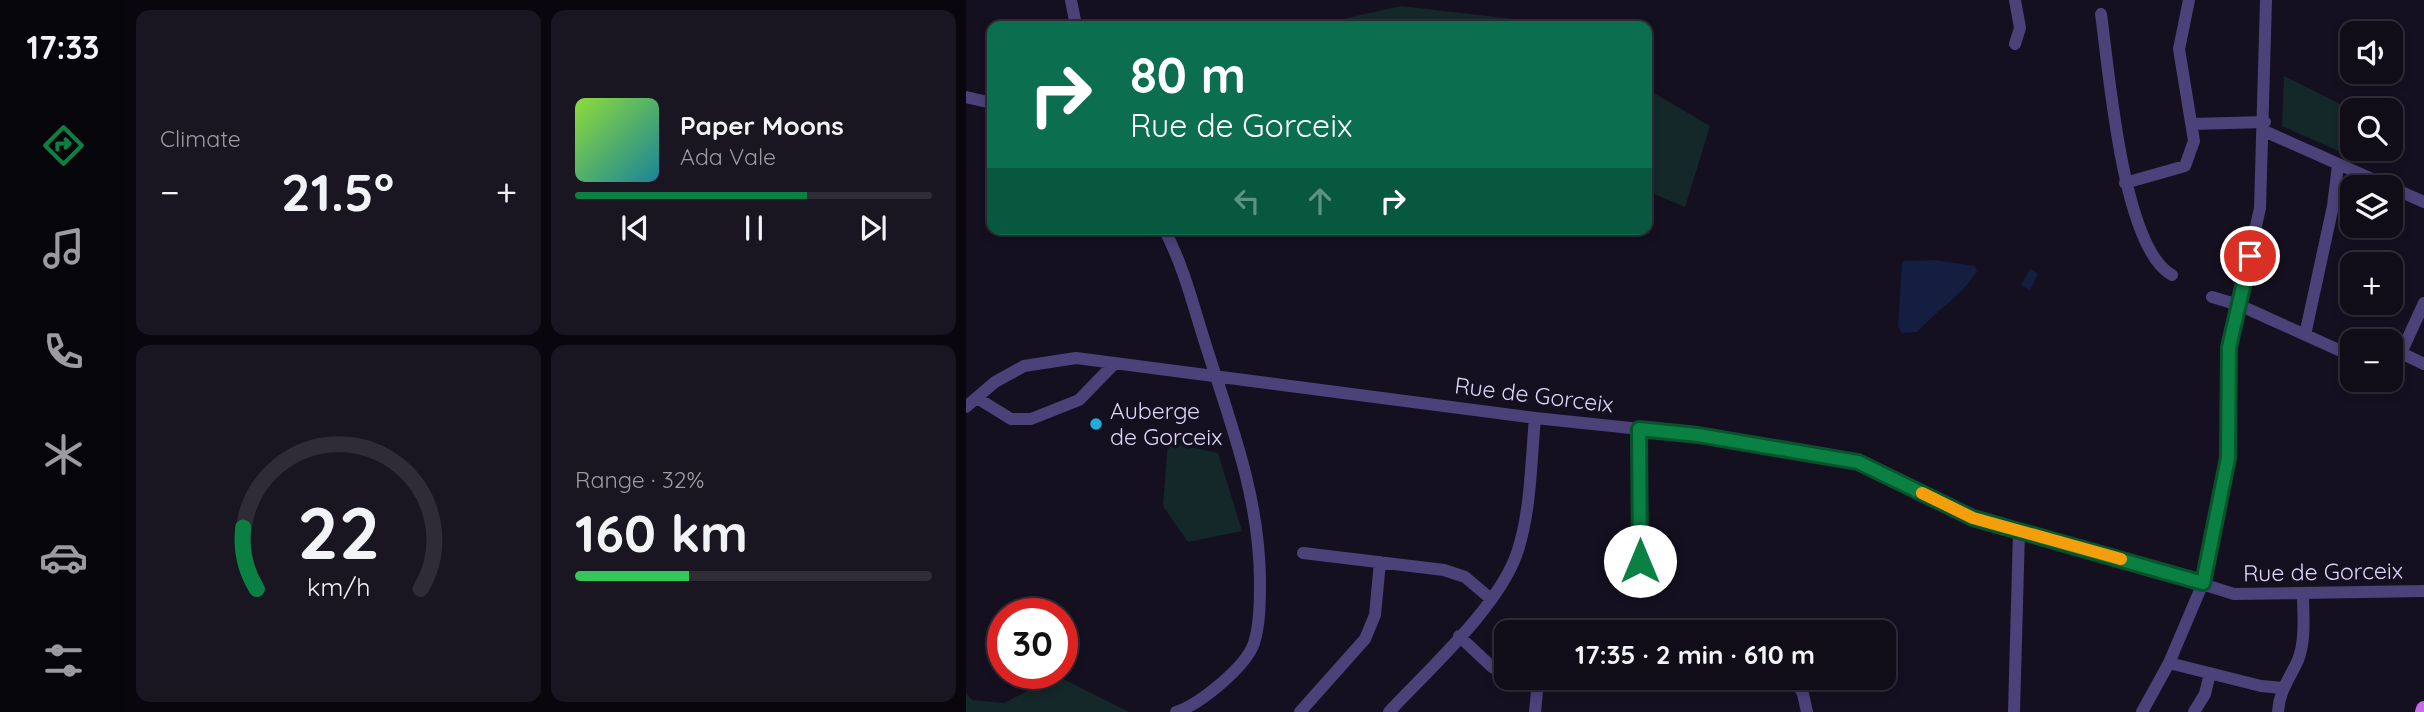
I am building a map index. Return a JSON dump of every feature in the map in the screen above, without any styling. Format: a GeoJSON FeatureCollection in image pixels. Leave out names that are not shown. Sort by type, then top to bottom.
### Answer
{"type":"FeatureCollection","features":[{"type":"Feature","properties":{"kind":"street"},"geometry":{"type":"LineString","coordinates":[[2015,0],[2020,28],[2015,44]]}},
{"type":"Feature","properties":{"kind":"street"},"geometry":{"type":"LineString","coordinates":[[2125,183],[2185,166],[2194,141],[2179,49],[2189,0]]}},
{"type":"Feature","properties":{"kind":"street"},"geometry":{"type":"LineString","coordinates":[[2142,712],[2169,663],[2203,583],[2228,458],[2229,347],[2260,208],[2266,0]]}},
{"type":"Feature","properties":{"kind":"street"},"geometry":{"type":"LineString","coordinates":[[1072,2],[1075,21]]}},
{"type":"Feature","properties":{"kind":"street"},"geometry":{"type":"LineString","coordinates":[[2101,14],[2125,183],[2147,249],[2172,275]]}},
{"type":"Feature","properties":{"kind":"street"},"geometry":{"type":"LineString","coordinates":[[966,97],[987,102]]}},
{"type":"Feature","properties":{"kind":"street"},"geometry":{"type":"LineString","coordinates":[[2192,124],[2264,126],[2339,165],[2424,202]]}},
{"type":"Feature","properties":{"kind":"street"},"geometry":{"type":"LineString","coordinates":[[2305,335],[2333,206],[2339,165]]}},
{"type":"Feature","properties":{"kind":"street"},"geometry":{"type":"LineString","coordinates":[[1167,235],[1175,249],[1215,374],[1254,504],[1259,537],[1260,601],[1254,645],[1224,681],[1176,712]]}},
{"type":"Feature","properties":{"kind":"street"},"geometry":{"type":"LineString","coordinates":[[2212,297],[2239,305],[2340,351]]}},
{"type":"Feature","properties":{"kind":"street"},"geometry":{"type":"LineString","coordinates":[[2403,349],[2424,303]]}},
{"type":"Feature","properties":{"kind":"street"},"geometry":{"type":"LineString","coordinates":[[2403,354],[2424,364]]}},
{"type":"Feature","properties":{"kind":"street","name":"Rue de Gorceix"},"geometry":{"type":"LineString","coordinates":[[966,407],[995,382],[1024,366],[1076,358],[1215,374],[1535,418],[1698,435],[1858,462],[1973,518],[2234,594],[2424,592]]}},
{"type":"Feature","properties":{"kind":"street"},"geometry":{"type":"LineString","coordinates":[[977,398],[1011,419],[1031,419],[1079,400],[1115,363]]}},
{"type":"Feature","properties":{"kind":"street"},"geometry":{"type":"LineString","coordinates":[[1389,712],[1491,599],[1518,551],[1525,520],[1535,418]]}},
{"type":"Feature","properties":{"kind":"street"},"geometry":{"type":"LineString","coordinates":[[1639,429],[1640,561]]}},
{"type":"Feature","properties":{"kind":"street"},"geometry":{"type":"LineString","coordinates":[[2014,712],[2019,531]]}},
{"type":"Feature","properties":{"kind":"street"},"geometry":{"type":"LineString","coordinates":[[1303,553],[1444,570],[1465,577],[1491,599]]}},
{"type":"Feature","properties":{"kind":"street"},"geometry":{"type":"LineString","coordinates":[[1300,712],[1365,639],[1375,615],[1380,562]]}},
{"type":"Feature","properties":{"kind":"street"},"geometry":{"type":"LineString","coordinates":[[2278,712],[2283,688],[2298,660],[2303,639],[2304,593]]}},
{"type":"Feature","properties":{"kind":"street"},"geometry":{"type":"LineString","coordinates":[[1459,636],[1494,668]]}},
{"type":"Feature","properties":{"kind":"street"},"geometry":{"type":"LineString","coordinates":[[2169,663],[2260,686],[2283,688]]}},
{"type":"Feature","properties":{"kind":"street"},"geometry":{"type":"LineString","coordinates":[[2194,712],[2205,694],[2210,673]]}},
{"type":"Feature","properties":{"kind":"street"},"geometry":{"type":"LineString","coordinates":[[1535,712],[1537,690]]}},
{"type":"Feature","properties":{"kind":"street"},"geometry":{"type":"LineString","coordinates":[[1801,690],[1807,712]]}},
{"type":"Feature","properties":{"kind":"green space"},"geometry":{"type":"Polygon","coordinates":[[[1401,6],[1522,21],[1344,21],[1347,18],[1401,6]]]}},
{"type":"Feature","properties":{"kind":"green space"},"geometry":{"type":"Polygon","coordinates":[[[2284,76],[2340,104],[2340,152],[2282,126],[2284,76]]]}},
{"type":"Feature","properties":{"kind":"green space"},"geometry":{"type":"Polygon","coordinates":[[[1652,92],[1710,126],[1685,207],[1652,193],[1652,92]]]}},
{"type":"Feature","properties":{"kind":"green space"},"geometry":{"type":"Polygon","coordinates":[[[1168,442],[1218,453],[1242,531],[1188,542],[1163,506],[1168,442]]]}},
{"type":"Feature","properties":{"kind":"green space"},"geometry":{"type":"Polygon","coordinates":[[[1078,686],[1129,712],[966,712],[966,693],[972,700],[1004,703],[1031,689],[1078,689],[1078,686]]]}},
{"type":"Feature","properties":{"kind":"water"},"geometry":{"type":"Polygon","coordinates":[[[1935,260],[1975,266],[1977,272],[1964,289],[1917,332],[1902,333],[1898,326],[1902,264],[1904,261],[1935,260]]]}},
{"type":"Feature","properties":{"kind":"water"},"geometry":{"type":"Polygon","coordinates":[[[2030,269],[2038,274],[2030,290],[2021,285],[2030,269]]]}},
{"type":"Feature","properties":{"kind":"slow traffic"},"geometry":{"type":"LineString","coordinates":[[1922,493],[1973,518],[2121,559]]}},
{"type":"Feature","properties":{"kind":"place","name":"Auberge de Gorceix"},"geometry":{"type":"Point","coordinates":[1096,424]}},
{"type":"Feature","properties":{"kind":"route"},"geometry":{"type":"LineString","coordinates":[[1640,561],[1639,429],[1698,435],[1858,462],[1973,518],[2203,583],[2228,458],[2229,347],[2250,256]]}}]}
